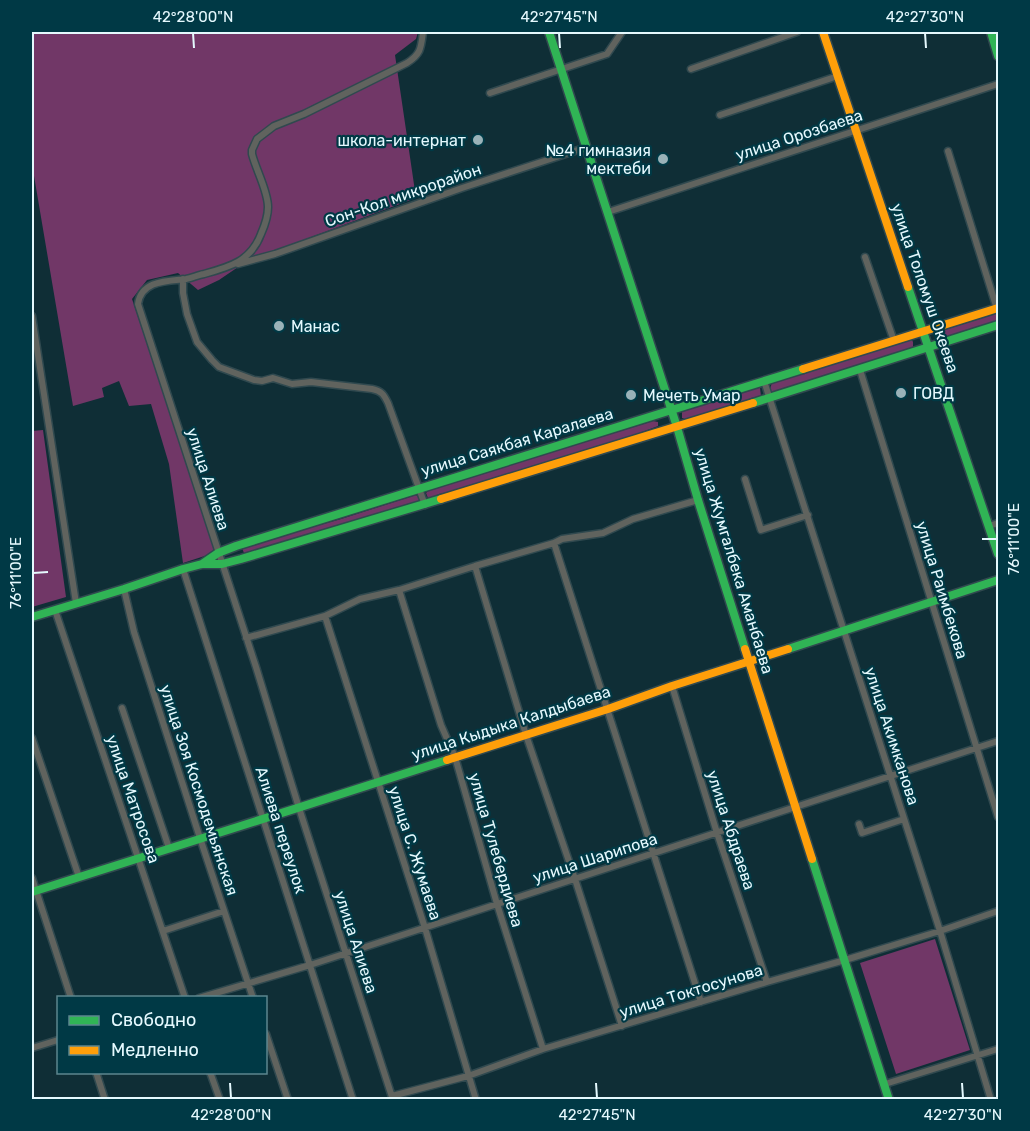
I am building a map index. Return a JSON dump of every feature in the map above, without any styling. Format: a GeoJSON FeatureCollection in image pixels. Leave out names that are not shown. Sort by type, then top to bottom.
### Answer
{"type":"FeatureCollection","features":[{"type":"Feature","properties":{"kind":"street","name":"улица Алиева"},"geometry":{"type":"LineString","coordinates":[[392,1098],[138,300],[143,290],[162,281],[183,279],[228,267],[245,257],[257,245],[266,222],[268,204],[252,154],[257,139],[274,126],[304,114],[418,56],[423,32]]}},
{"type":"Feature","properties":{"kind":"street","name":"улица Жумгалбека Аманбаева"},"geometry":{"type":"LineString","coordinates":[[549,32],[677,427],[698,500],[889,1100]]}},
{"type":"Feature","properties":{"kind":"street"},"geometry":{"type":"LineString","coordinates":[[490,93],[607,54],[622,32]]}},
{"type":"Feature","properties":{"kind":"street"},"geometry":{"type":"LineString","coordinates":[[691,69],[797,32]]}},
{"type":"Feature","properties":{"kind":"street","name":"улица Толомуш Океева"},"geometry":{"type":"LineString","coordinates":[[823,32],[929,348],[994,525],[999,554]]}},
{"type":"Feature","properties":{"kind":"street"},"geometry":{"type":"LineString","coordinates":[[991,32],[999,56]]}},
{"type":"Feature","properties":{"kind":"street"},"geometry":{"type":"LineString","coordinates":[[720,115],[838,76]]}},
{"type":"Feature","properties":{"kind":"street","name":"улица Орозбаева"},"geometry":{"type":"LineString","coordinates":[[608,212],[999,84]]}},
{"type":"Feature","properties":{"kind":"street","name":"Сон-Кол микрорайон"},"geometry":{"type":"LineString","coordinates":[[228,267],[275,254],[587,147]]}},
{"type":"Feature","properties":{"kind":"street"},"geometry":{"type":"LineString","coordinates":[[948,151],[998,308]]}},
{"type":"Feature","properties":{"kind":"street"},"geometry":{"type":"LineString","coordinates":[[865,257],[894,341]]}},
{"type":"Feature","properties":{"kind":"street"},"geometry":{"type":"LineString","coordinates":[[183,279],[187,314],[197,342],[219,367],[254,380],[262,381],[273,378],[292,384],[310,382],[348,386],[372,389],[384,394],[424,505]]}},
{"type":"Feature","properties":{"kind":"street","name":"улица Саякбая Каралаева"},"geometry":{"type":"LineString","coordinates":[[202,564],[218,553],[236,546],[998,308]]}},
{"type":"Feature","properties":{"kind":"street"},"geometry":{"type":"LineString","coordinates":[[32,316],[76,603]]}},
{"type":"Feature","properties":{"kind":"street","name":"улица Саякбая Каралаева"},"geometry":{"type":"LineString","coordinates":[[202,564],[222,564],[424,505],[998,326]]}},
{"type":"Feature","properties":{"kind":"street","name":"улица Раимбекова"},"geometry":{"type":"LineString","coordinates":[[860,370],[999,818]]}},
{"type":"Feature","properties":{"kind":"street","name":"улица Акимканова"},"geometry":{"type":"LineString","coordinates":[[764,381],[940,931],[991,1100]]}},
{"type":"Feature","properties":{"kind":"street"},"geometry":{"type":"LineString","coordinates":[[745,479],[762,530],[808,515]]}},
{"type":"Feature","properties":{"kind":"street"},"geometry":{"type":"LineString","coordinates":[[246,638],[325,616],[360,599],[399,590],[562,539],[603,533],[633,519],[698,500]]}},
{"type":"Feature","properties":{"kind":"street"},"geometry":{"type":"LineString","coordinates":[[554,543],[701,1002]]}},
{"type":"Feature","properties":{"kind":"street"},"geometry":{"type":"LineString","coordinates":[[32,617],[202,564]]}},
{"type":"Feature","properties":{"kind":"street"},"geometry":{"type":"LineString","coordinates":[[475,566],[526,735],[622,1026]]}},
{"type":"Feature","properties":{"kind":"street","name":"Алиева переулок"},"geometry":{"type":"LineString","coordinates":[[183,569],[353,1100]]}},
{"type":"Feature","properties":{"kind":"street","name":"улица Кыдыка Калдыбаева"},"geometry":{"type":"LineString","coordinates":[[34,891],[608,709],[999,580]]}},
{"type":"Feature","properties":{"kind":"street","name":"улица Зоя Космодемьянская"},"geometry":{"type":"LineString","coordinates":[[124,589],[134,632],[253,996]]}},
{"type":"Feature","properties":{"kind":"street","name":"улица Тулебердиева"},"geometry":{"type":"LineString","coordinates":[[399,590],[441,725],[455,757],[497,904],[543,1049]]}},
{"type":"Feature","properties":{"kind":"street","name":"улица Матросова"},"geometry":{"type":"LineString","coordinates":[[55,610],[184,996]]}},
{"type":"Feature","properties":{"kind":"street","name":"улица С. Жумаева"},"geometry":{"type":"LineString","coordinates":[[325,616],[425,927],[476,1100]]}},
{"type":"Feature","properties":{"kind":"street","name":"улица Абдраева"},"geometry":{"type":"LineString","coordinates":[[672,686],[717,833],[767,982]]}},
{"type":"Feature","properties":{"kind":"street"},"geometry":{"type":"LineString","coordinates":[[122,708],[169,848]]}},
{"type":"Feature","properties":{"kind":"street"},"geometry":{"type":"LineString","coordinates":[[32,738],[79,877]]}},
{"type":"Feature","properties":{"kind":"street","name":"улица Шарипова"},"geometry":{"type":"LineString","coordinates":[[205,996],[310,965],[999,741]]}},
{"type":"Feature","properties":{"kind":"street"},"geometry":{"type":"LineString","coordinates":[[859,824],[862,833],[904,819]]}},
{"type":"Feature","properties":{"kind":"street"},"geometry":{"type":"LineString","coordinates":[[32,878],[34,891],[71,996]]}},
{"type":"Feature","properties":{"kind":"street"},"geometry":{"type":"LineString","coordinates":[[163,931],[225,911]]}},
{"type":"Feature","properties":{"kind":"street","name":"улица Токтосунова"},"geometry":{"type":"LineString","coordinates":[[392,1098],[468,1076],[543,1049],[845,960],[999,911]]}},
{"type":"Feature","properties":{"kind":"street"},"geometry":{"type":"LineString","coordinates":[[267,1037],[288,1100]]}},
{"type":"Feature","properties":{"kind":"street"},"geometry":{"type":"LineString","coordinates":[[32,1048],[57,1040]]}},
{"type":"Feature","properties":{"kind":"street"},"geometry":{"type":"LineString","coordinates":[[885,1084],[999,1049]]}},
{"type":"Feature","properties":{"kind":"street"},"geometry":{"type":"LineString","coordinates":[[97,1074],[105,1100]]}},
{"type":"Feature","properties":{"kind":"street"},"geometry":{"type":"LineString","coordinates":[[211,1074],[220,1100]]}},
{"type":"Feature","properties":{"kind":"shaded area"},"geometry":{"type":"Polygon","coordinates":[[[32,32],[418,32],[416,39],[395,55],[416,198],[247,261],[219,280],[198,290],[178,273],[147,280],[132,299],[217,552],[183,563],[169,464],[151,404],[129,406],[119,381],[102,388],[104,397],[73,406],[32,164],[32,32]]]}},
{"type":"Feature","properties":{"kind":"shaded area"},"geometry":{"type":"Polygon","coordinates":[[[998,313],[998,321],[940,340],[937,338],[938,332],[998,313]]]}},
{"type":"Feature","properties":{"kind":"shaded area"},"geometry":{"type":"Polygon","coordinates":[[[912,340],[913,348],[775,392],[770,390],[772,382],[912,340]]]}},
{"type":"Feature","properties":{"kind":"shaded area"},"geometry":{"type":"Polygon","coordinates":[[[760,388],[761,396],[688,420],[682,418],[684,409],[760,388]]]}},
{"type":"Feature","properties":{"kind":"shaded area"},"geometry":{"type":"Polygon","coordinates":[[[653,421],[658,422],[658,426],[618,441],[428,498],[426,493],[429,490],[653,421]]]}},
{"type":"Feature","properties":{"kind":"shaded area"},"geometry":{"type":"Polygon","coordinates":[[[43,430],[66,597],[32,607],[32,431],[43,430]]]}},
{"type":"Feature","properties":{"kind":"shaded area"},"geometry":{"type":"Polygon","coordinates":[[[416,495],[420,498],[415,503],[244,553],[242,548],[341,519],[416,495]]]}},
{"type":"Feature","properties":{"kind":"shaded area"},"geometry":{"type":"Polygon","coordinates":[[[935,939],[970,1050],[896,1074],[860,963],[935,939]]]}},
{"type":"Feature","properties":{"kind":"traffic: fast"},"geometry":{"type":"LineString","coordinates":[[549,32],[677,427],[745,649]]}},
{"type":"Feature","properties":{"kind":"traffic: fast"},"geometry":{"type":"LineString","coordinates":[[991,32],[998,56]]}},
{"type":"Feature","properties":{"kind":"traffic: fast"},"geometry":{"type":"LineString","coordinates":[[908,287],[998,554]]}},
{"type":"Feature","properties":{"kind":"traffic: fast"},"geometry":{"type":"LineString","coordinates":[[753,403],[998,325]]}},
{"type":"Feature","properties":{"kind":"traffic: fast"},"geometry":{"type":"LineString","coordinates":[[202,564],[218,553],[236,546],[803,369]]}},
{"type":"Feature","properties":{"kind":"traffic: fast"},"geometry":{"type":"LineString","coordinates":[[32,617],[183,569],[241,559],[441,499]]}},
{"type":"Feature","properties":{"kind":"traffic: fast"},"geometry":{"type":"LineString","coordinates":[[788,649],[998,580]]}},
{"type":"Feature","properties":{"kind":"traffic: fast"},"geometry":{"type":"LineString","coordinates":[[32,892],[447,760]]}},
{"type":"Feature","properties":{"kind":"traffic: fast"},"geometry":{"type":"LineString","coordinates":[[812,859],[889,1100]]}},
{"type":"Feature","properties":{"kind":"traffic: slow"},"geometry":{"type":"LineString","coordinates":[[823,32],[908,287]]}},
{"type":"Feature","properties":{"kind":"traffic: slow"},"geometry":{"type":"LineString","coordinates":[[803,369],[998,308]]}},
{"type":"Feature","properties":{"kind":"traffic: slow"},"geometry":{"type":"LineString","coordinates":[[441,499],[753,403]]}},
{"type":"Feature","properties":{"kind":"traffic: slow"},"geometry":{"type":"LineString","coordinates":[[745,649],[812,859]]}},
{"type":"Feature","properties":{"kind":"traffic: slow"},"geometry":{"type":"LineString","coordinates":[[447,760],[788,649]]}},
{"type":"Feature","properties":{"kind":"place","name":"школа-интернат"},"geometry":{"type":"Point","coordinates":[478,140]}},
{"type":"Feature","properties":{"kind":"place","name":"№4 гимназия мектеби"},"geometry":{"type":"Point","coordinates":[663,159]}},
{"type":"Feature","properties":{"kind":"place","name":"Манас"},"geometry":{"type":"Point","coordinates":[279,326]}},
{"type":"Feature","properties":{"kind":"place","name":"ГОВД"},"geometry":{"type":"Point","coordinates":[901,393]}},
{"type":"Feature","properties":{"kind":"place","name":"Мечеть Умар"},"geometry":{"type":"Point","coordinates":[631,395]}}]}
